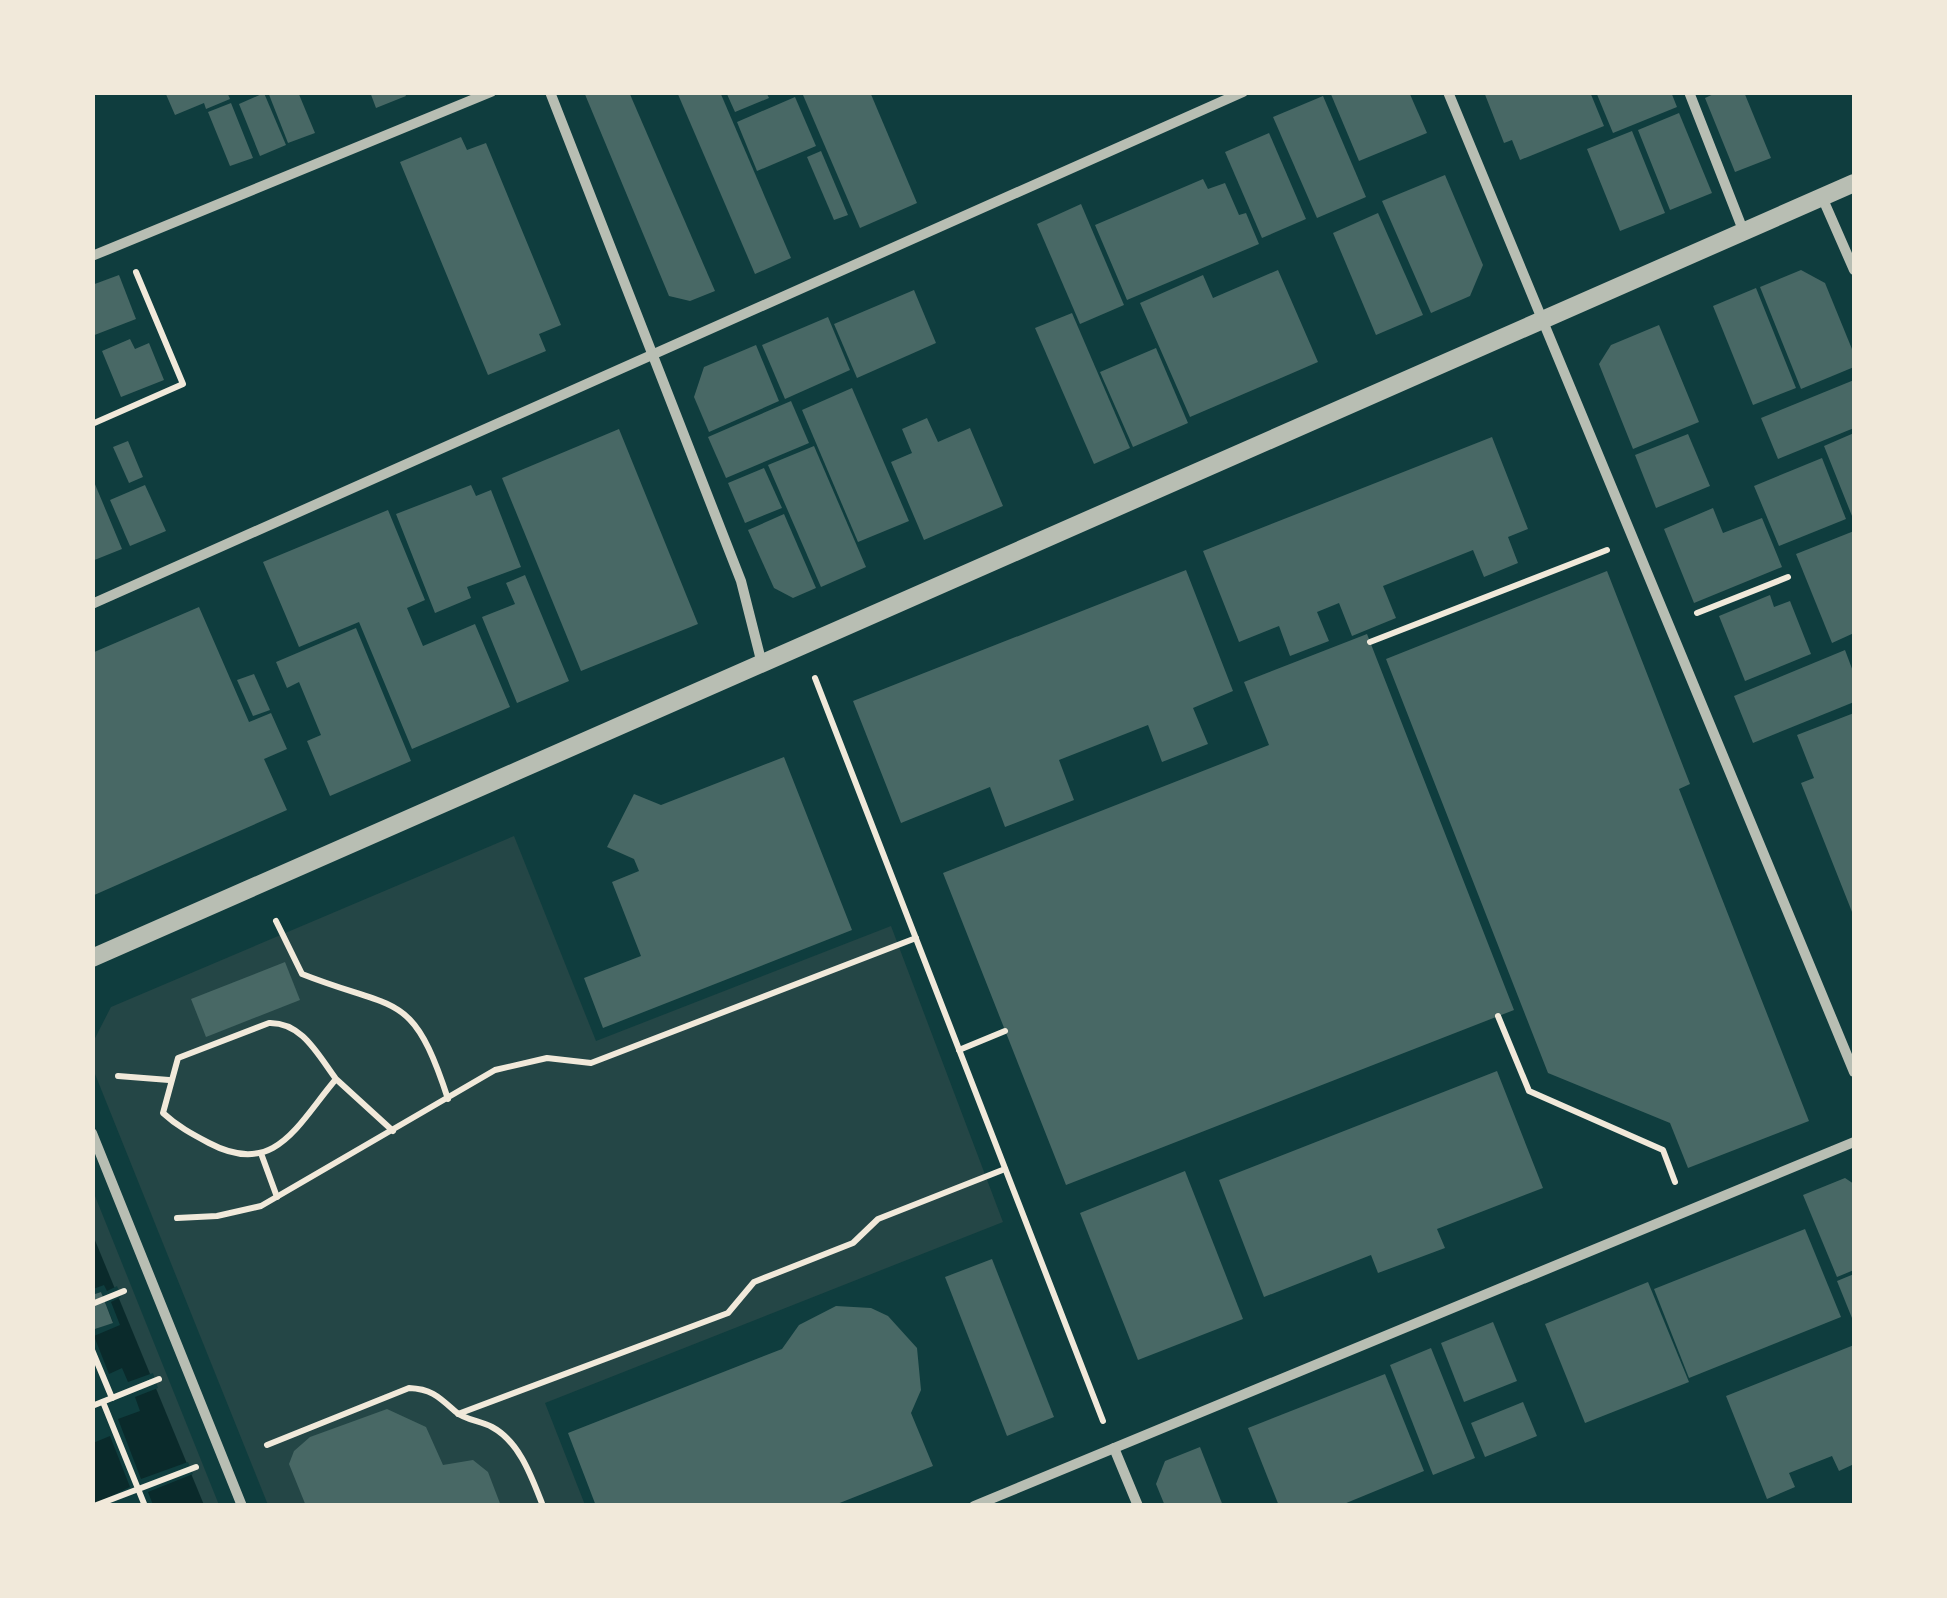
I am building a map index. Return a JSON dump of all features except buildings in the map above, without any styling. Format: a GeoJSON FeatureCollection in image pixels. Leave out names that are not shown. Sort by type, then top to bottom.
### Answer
{"type":"FeatureCollection","features":[{"type":"Feature","properties":{"kind":"street"},"geometry":{"type":"LineString","coordinates":[[92,256],[491,92]]}},
{"type":"Feature","properties":{"kind":"street"},"geometry":{"type":"LineString","coordinates":[[550,92],[741,582],[762,666]]}},
{"type":"Feature","properties":{"kind":"street"},"geometry":{"type":"LineString","coordinates":[[92,604],[1243,92]]}},
{"type":"Feature","properties":{"kind":"street"},"geometry":{"type":"LineString","coordinates":[[1448,92],[1854,1072]]}},
{"type":"Feature","properties":{"kind":"street"},"geometry":{"type":"LineString","coordinates":[[1689,92],[1743,230]]}},
{"type":"Feature","properties":{"kind":"street"},"geometry":{"type":"LineString","coordinates":[[92,958],[803,649],[1542,318],[1854,184]]}},
{"type":"Feature","properties":{"kind":"street"},"geometry":{"type":"LineString","coordinates":[[1822,197],[1854,270]]}},
{"type":"Feature","properties":{"kind":"street"},"geometry":{"type":"LineString","coordinates":[[92,1132],[242,1506]]}},
{"type":"Feature","properties":{"kind":"street"},"geometry":{"type":"LineString","coordinates":[[974,1506],[1854,1142]]}},
{"type":"Feature","properties":{"kind":"street"},"geometry":{"type":"LineString","coordinates":[[1114,1448],[1138,1506]]}},
{"type":"Feature","properties":{"kind":"path"},"geometry":{"type":"LineString","coordinates":[[92,424],[183,384],[124,243]]}},
{"type":"Feature","properties":{"kind":"path"},"geometry":{"type":"LineString","coordinates":[[1370,642],[1613,547]]}},
{"type":"Feature","properties":{"kind":"path"},"geometry":{"type":"LineString","coordinates":[[1670,624],[1788,576]]}},
{"type":"Feature","properties":{"kind":"path"},"geometry":{"type":"LineString","coordinates":[[803,649],[1114,1448]]}},
{"type":"Feature","properties":{"kind":"path"},"geometry":{"type":"LineString","coordinates":[[276,921],[302,974],[397,1007],[421,1030],[448,1099]]}},
{"type":"Feature","properties":{"kind":"path"},"geometry":{"type":"LineString","coordinates":[[177,1218],[216,1216],[277,1198],[448,1099],[474,1079],[514,1064],[547,1058],[591,1064],[916,938]]}},
{"type":"Feature","properties":{"kind":"path"},"geometry":{"type":"LineString","coordinates":[[1498,1016],[1529,1091],[1663,1150],[1686,1212]]}},
{"type":"Feature","properties":{"kind":"path"},"geometry":{"type":"LineString","coordinates":[[336,1078],[282,1143],[262,1156],[233,1156],[174,1124],[163,1113],[178,1058],[270,1023],[285,1022],[300,1033],[336,1078],[393,1131]]}},
{"type":"Feature","properties":{"kind":"path"},"geometry":{"type":"LineString","coordinates":[[959,1050],[1005,1031]]}},
{"type":"Feature","properties":{"kind":"path"},"geometry":{"type":"LineString","coordinates":[[118,1076],[169,1080]]}},
{"type":"Feature","properties":{"kind":"path"},"geometry":{"type":"LineString","coordinates":[[262,1156],[277,1198]]}},
{"type":"Feature","properties":{"kind":"path"},"geometry":{"type":"LineString","coordinates":[[458,1414],[728,1313],[754,1282],[853,1242],[878,1219],[1005,1169]]}},
{"type":"Feature","properties":{"kind":"path"},"geometry":{"type":"LineString","coordinates":[[92,1304],[119,1293]]}},
{"type":"Feature","properties":{"kind":"path"},"geometry":{"type":"LineString","coordinates":[[92,1350],[112,1398]]}},
{"type":"Feature","properties":{"kind":"path"},"geometry":{"type":"LineString","coordinates":[[92,1406],[154,1382]]}},
{"type":"Feature","properties":{"kind":"path"},"geometry":{"type":"LineString","coordinates":[[266,1445],[409,1388],[436,1393],[458,1414],[498,1430],[510,1441],[543,1506]]}},
{"type":"Feature","properties":{"kind":"path"},"geometry":{"type":"LineString","coordinates":[[104,1402],[145,1506]]}},
{"type":"Feature","properties":{"kind":"path"},"geometry":{"type":"LineString","coordinates":[[94,1506],[190,1470]]}},
{"type":"Feature","properties":{"kind":"shaded area"},"geometry":{"type":"Polygon","coordinates":[[[514,836],[596,1041],[891,926],[1003,1222],[545,1403],[585,1505],[268,1505],[93,1069],[92,1044],[111,1007],[514,836]]]}},
{"type":"Feature","properties":{"kind":"shaded area"},"geometry":{"type":"Polygon","coordinates":[[[93,1191],[219,1505],[93,1505],[93,1191]]]}},
{"type":"Feature","properties":{"kind":"shaded area"},"geometry":{"type":"Polygon","coordinates":[[[92,1233],[204,1505],[93,1505],[92,1233]]]}},
{"type":"Feature","properties":{"kind":"pier"},"geometry":{"type":"Polygon","coordinates":[[[104,1285],[107,1291],[117,1286],[121,1297],[111,1302],[120,1325],[94,1336],[109,1374],[122,1368],[128,1382],[153,1373],[158,1388],[135,1397],[140,1411],[118,1419],[141,1479],[188,1462],[193,1474],[148,1492],[153,1505],[93,1505],[130,1487],[110,1436],[93,1443],[93,1330],[113,1322],[101,1292],[93,1295],[93,1289],[104,1285]]]}}]}
